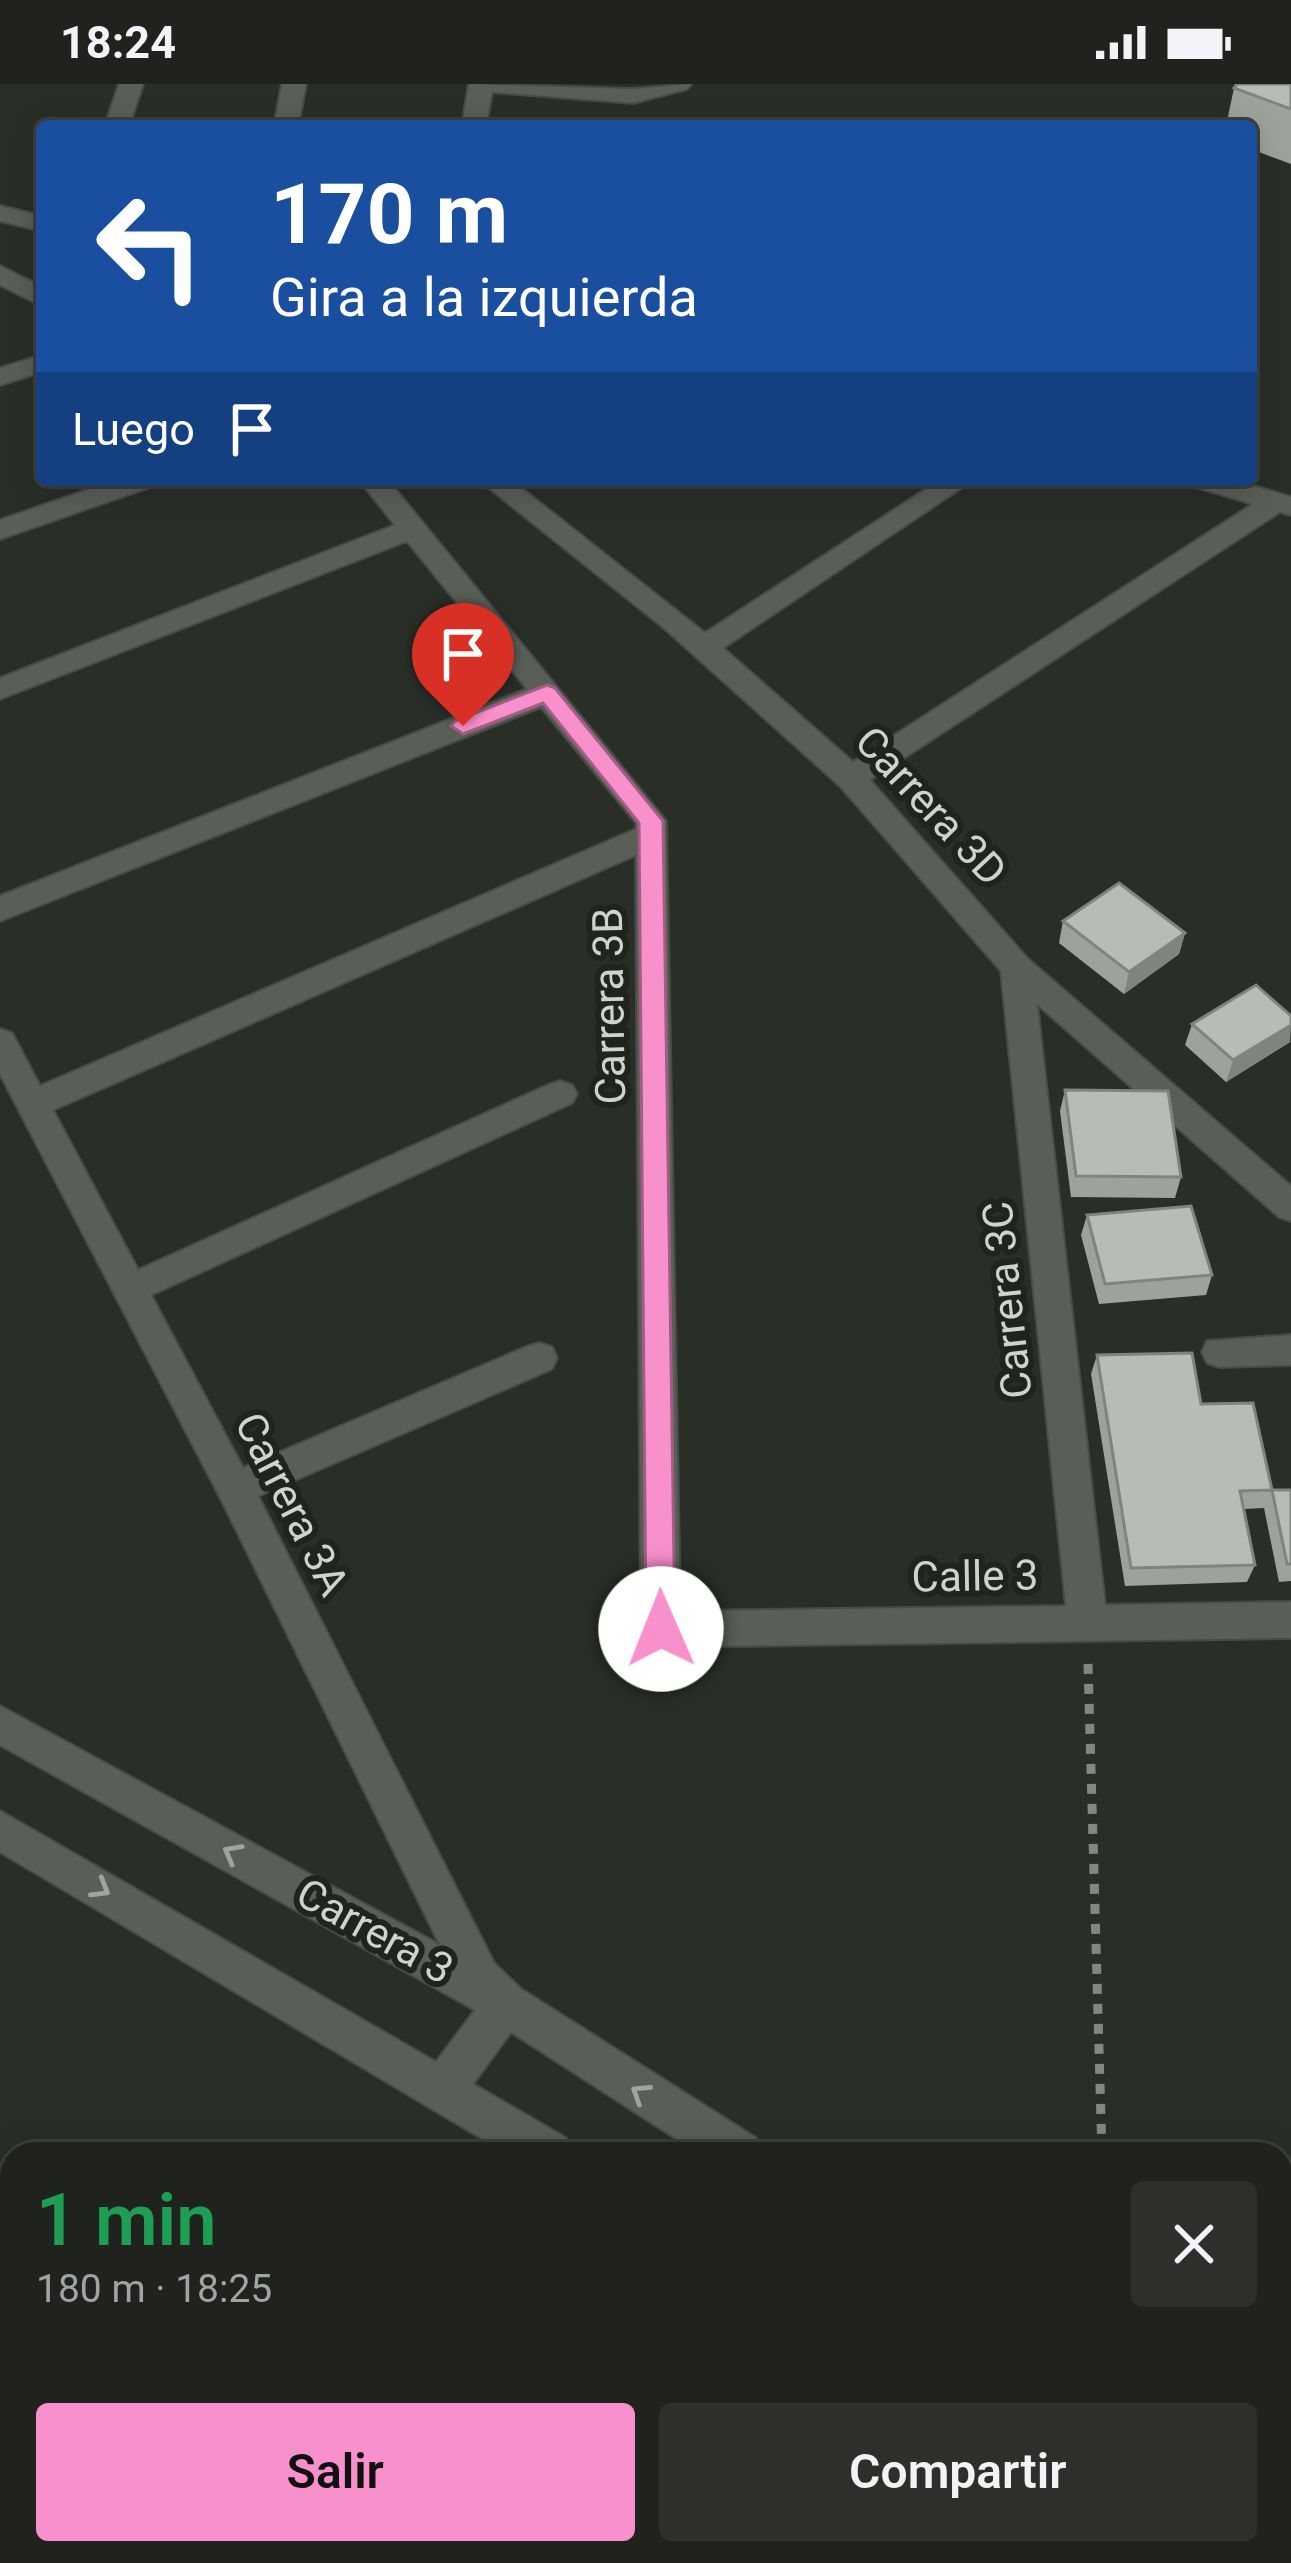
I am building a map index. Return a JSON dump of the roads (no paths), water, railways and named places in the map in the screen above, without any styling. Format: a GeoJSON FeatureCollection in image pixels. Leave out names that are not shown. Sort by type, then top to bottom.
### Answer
{"type":"FeatureCollection","features":[{"type":"Feature","properties":{"kind":"street"},"geometry":{"type":"LineString","coordinates":[[119,120],[131,84]]}},
{"type":"Feature","properties":{"kind":"street"},"geometry":{"type":"LineString","coordinates":[[287,120],[294,84]]}},
{"type":"Feature","properties":{"kind":"street"},"geometry":{"type":"LineString","coordinates":[[475,120],[483,84],[633,96],[679,84]]}},
{"type":"Feature","properties":{"kind":"street"},"geometry":{"type":"LineString","coordinates":[[0,213],[36,222]]}},
{"type":"Feature","properties":{"kind":"street"},"geometry":{"type":"LineString","coordinates":[[0,274],[36,295]]}},
{"type":"Feature","properties":{"kind":"street"},"geometry":{"type":"LineString","coordinates":[[0,377],[36,365]]}},
{"type":"Feature","properties":{"kind":"street"},"geometry":{"type":"LineString","coordinates":[[0,530],[126,486]]}},
{"type":"Feature","properties":{"kind":"street"},"geometry":{"type":"LineString","coordinates":[[32,1104],[652,835],[651,821],[379,486]]}},
{"type":"Feature","properties":{"kind":"street","name":"Carrera 3D"},"geometry":{"type":"LineString","coordinates":[[501,486],[704,647],[851,778],[1018,968],[1291,1207]]}},
{"type":"Feature","properties":{"kind":"street"},"geometry":{"type":"LineString","coordinates":[[535,512],[546,486]]}},
{"type":"Feature","properties":{"kind":"street"},"geometry":{"type":"LineString","coordinates":[[704,647],[950,486]]}},
{"type":"Feature","properties":{"kind":"street"},"geometry":{"type":"LineString","coordinates":[[1223,486],[1284,503]]}},
{"type":"Feature","properties":{"kind":"street"},"geometry":{"type":"LineString","coordinates":[[851,778],[1284,503]]}},
{"type":"Feature","properties":{"kind":"street"},"geometry":{"type":"LineString","coordinates":[[0,688],[413,528]]}},
{"type":"Feature","properties":{"kind":"street"},"geometry":{"type":"LineString","coordinates":[[0,909],[547,693]]}},
{"type":"Feature","properties":{"kind":"street","name":"Carrera 3B"},"geometry":{"type":"LineString","coordinates":[[652,835],[661,1629]]}},
{"type":"Feature","properties":{"kind":"street","name":"Carrera 3C"},"geometry":{"type":"LineString","coordinates":[[1018,968],[1087,1622]]}},
{"type":"Feature","properties":{"kind":"street","name":"Carrera 3A"},"geometry":{"type":"LineString","coordinates":[[0,1042],[236,1489],[479,1978],[506,2004]]}},
{"type":"Feature","properties":{"kind":"street"},"geometry":{"type":"LineString","coordinates":[[130,1289],[560,1094]]}},
{"type":"Feature","properties":{"kind":"street"},"geometry":{"type":"LineString","coordinates":[[1220,1352],[1291,1350]]}},
{"type":"Feature","properties":{"kind":"street"},"geometry":{"type":"LineString","coordinates":[[236,1489],[539,1358]]}},
{"type":"Feature","properties":{"kind":"street","name":"Calle 3"},"geometry":{"type":"LineString","coordinates":[[661,1629],[1291,1620]]}},
{"type":"Feature","properties":{"kind":"street","name":"Carrera 3"},"geometry":{"type":"LineString","coordinates":[[0,1724],[506,2004],[688,2141]]}},
{"type":"Feature","properties":{"kind":"street"},"geometry":{"type":"LineString","coordinates":[[0,1830],[530,2142]]}},
{"type":"Feature","properties":{"kind":"street"},"geometry":{"type":"LineString","coordinates":[[442,2090],[506,2004]]}}]}
